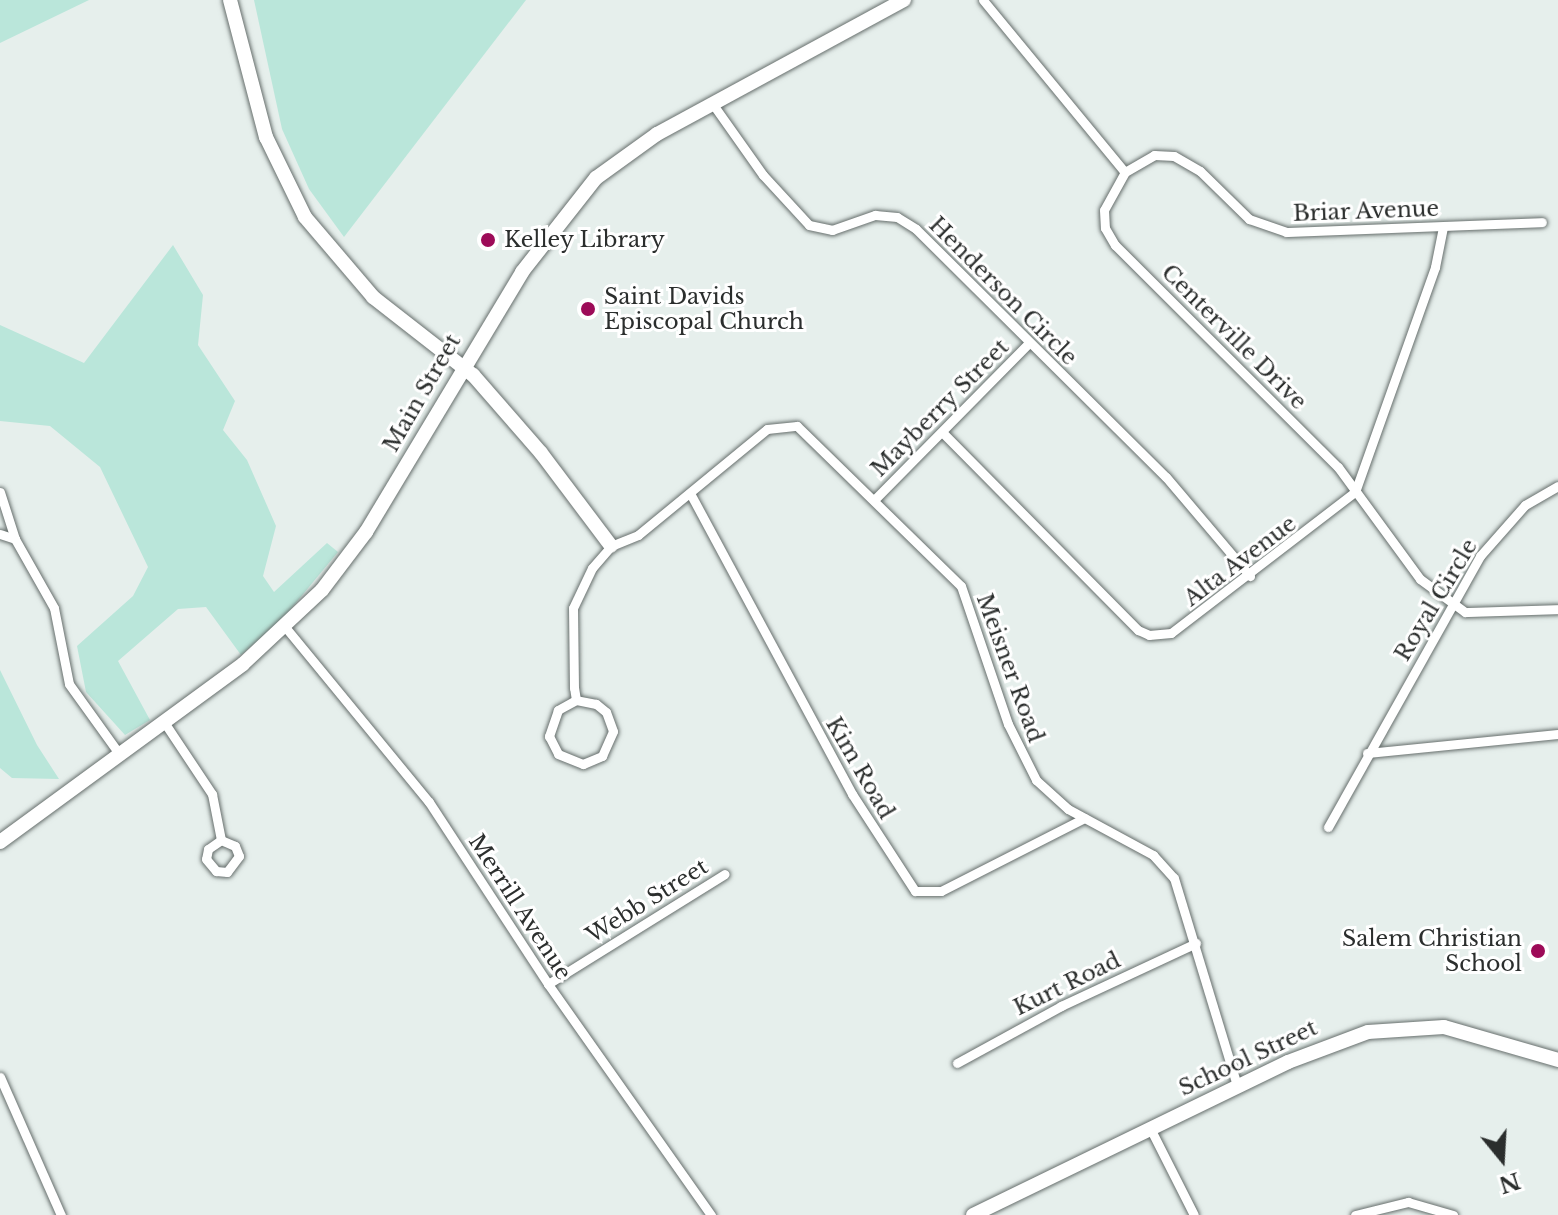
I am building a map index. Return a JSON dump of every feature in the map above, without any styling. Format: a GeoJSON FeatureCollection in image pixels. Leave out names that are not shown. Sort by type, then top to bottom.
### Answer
{"type":"FeatureCollection","features":[{"type":"Feature","properties":{"kind":"street"},"geometry":{"type":"LineString","coordinates":[[230,0],[266,137],[305,217],[366,291],[461,366],[541,453],[611,546],[575,598],[576,700]]}},
{"type":"Feature","properties":{"kind":"street","name":"Main Street"},"geometry":{"type":"LineString","coordinates":[[0,842],[286,628],[366,532],[461,366],[542,243],[584,190],[625,154],[712,103],[904,0]]}},
{"type":"Feature","properties":{"kind":"street"},"geometry":{"type":"LineString","coordinates":[[983,0],[1125,172]]}},
{"type":"Feature","properties":{"kind":"street","name":"Henderson Circle"},"geometry":{"type":"LineString","coordinates":[[712,103],[763,175],[809,225],[832,230],[875,215],[897,217],[1166,477],[1250,576]]}},
{"type":"Feature","properties":{"kind":"street","name":"Briar Avenue"},"geometry":{"type":"LineString","coordinates":[[1125,172],[1154,155],[1174,156],[1200,171],[1249,219],[1278,231],[1542,222]]}},
{"type":"Feature","properties":{"kind":"street","name":"Centerville Drive"},"geometry":{"type":"LineString","coordinates":[[1125,172],[1104,210],[1105,228],[1115,245],[1243,368],[1342,471],[1420,579],[1452,606],[1480,614],[1558,609]]}},
{"type":"Feature","properties":{"kind":"street"},"geometry":{"type":"LineString","coordinates":[[1355,492],[1435,267],[1443,227]]}},
{"type":"Feature","properties":{"kind":"street","name":"Mayberry Street"},"geometry":{"type":"LineString","coordinates":[[876,498],[1029,343]]}},
{"type":"Feature","properties":{"kind":"street","name":"Meisner Road"},"geometry":{"type":"LineString","coordinates":[[611,546],[638,535],[754,438],[788,423],[807,432],[961,586],[1021,756],[1048,792],[1084,818],[1142,847],[1168,869],[1196,943],[1237,1085]]}},
{"type":"Feature","properties":{"kind":"street","name":"Alta Avenue"},"geometry":{"type":"LineString","coordinates":[[942,432],[1149,635],[1171,633],[1250,576],[1355,492]]}},
{"type":"Feature","properties":{"kind":"street","name":"Royal Circle"},"geometry":{"type":"LineString","coordinates":[[1328,827],[1452,606],[1508,521],[1558,486]]}},
{"type":"Feature","properties":{"kind":"street"},"geometry":{"type":"LineString","coordinates":[[0,492],[15,539],[54,608],[75,697],[120,755]]}},
{"type":"Feature","properties":{"kind":"street","name":"Kim Road"},"geometry":{"type":"LineString","coordinates":[[690,493],[852,794],[915,891],[941,891],[1084,818]]}},
{"type":"Feature","properties":{"kind":"street"},"geometry":{"type":"LineString","coordinates":[[0,534],[15,539]]}},
{"type":"Feature","properties":{"kind":"street","name":"Merrill Avenue"},"geometry":{"type":"LineString","coordinates":[[286,628],[429,802],[548,984],[711,1215]]}},
{"type":"Feature","properties":{"kind":"street"},"geometry":{"type":"LineString","coordinates":[[576,700],[601,707],[612,725],[607,751],[583,764],[558,754],[549,736],[553,716],[576,700]]}},
{"type":"Feature","properties":{"kind":"street"},"geometry":{"type":"LineString","coordinates":[[164,722],[212,794],[221,840]]}},
{"type":"Feature","properties":{"kind":"street"},"geometry":{"type":"LineString","coordinates":[[1367,753],[1558,734]]}},
{"type":"Feature","properties":{"kind":"street","name":"Webb Street"},"geometry":{"type":"LineString","coordinates":[[548,984],[725,874]]}},
{"type":"Feature","properties":{"kind":"street","name":"Kurt Road"},"geometry":{"type":"LineString","coordinates":[[957,1063],[1061,1006],[1196,943]]}},
{"type":"Feature","properties":{"kind":"street","name":"School Street"},"geometry":{"type":"LineString","coordinates":[[973,1215],[1237,1085],[1351,1037],[1406,1025],[1466,1031],[1558,1060]]}},
{"type":"Feature","properties":{"kind":"street"},"geometry":{"type":"LineString","coordinates":[[0,1077],[61,1215]]}},
{"type":"Feature","properties":{"kind":"street"},"geometry":{"type":"LineString","coordinates":[[1150,1128],[1194,1215]]}},
{"type":"Feature","properties":{"kind":"street"},"geometry":{"type":"LineString","coordinates":[[1355,1215],[1408,1202],[1453,1215]]}},
{"type":"Feature","properties":{"kind":"green space"},"geometry":{"type":"Polygon","coordinates":[[[0,0],[89,0],[0,43],[0,0]]]}},
{"type":"Feature","properties":{"kind":"green space"},"geometry":{"type":"Polygon","coordinates":[[[254,0],[526,0],[344,237],[309,189],[282,129],[254,0]]]}},
{"type":"Feature","properties":{"kind":"green space"},"geometry":{"type":"Polygon","coordinates":[[[173,245],[203,295],[198,345],[235,401],[223,430],[247,460],[276,526],[263,576],[274,592],[327,543],[338,552],[280,622],[241,655],[206,607],[178,609],[118,661],[150,720],[125,735],[86,692],[77,646],[133,596],[148,567],[100,467],[50,426],[0,421],[0,325],[84,363],[173,245]]]}},
{"type":"Feature","properties":{"kind":"green space"},"geometry":{"type":"Polygon","coordinates":[[[0,670],[37,745],[59,779],[12,778],[0,768],[0,670]]]}},
{"type":"Feature","properties":{"kind":"place","name":"Kelley Library"},"geometry":{"type":"Point","coordinates":[488,240]}},
{"type":"Feature","properties":{"kind":"place","name":"Saint Davids Episcopal Church"},"geometry":{"type":"Point","coordinates":[588,309]}},
{"type":"Feature","properties":{"kind":"place","name":"Salem Christian School"},"geometry":{"type":"Point","coordinates":[1538,951]}}]}
